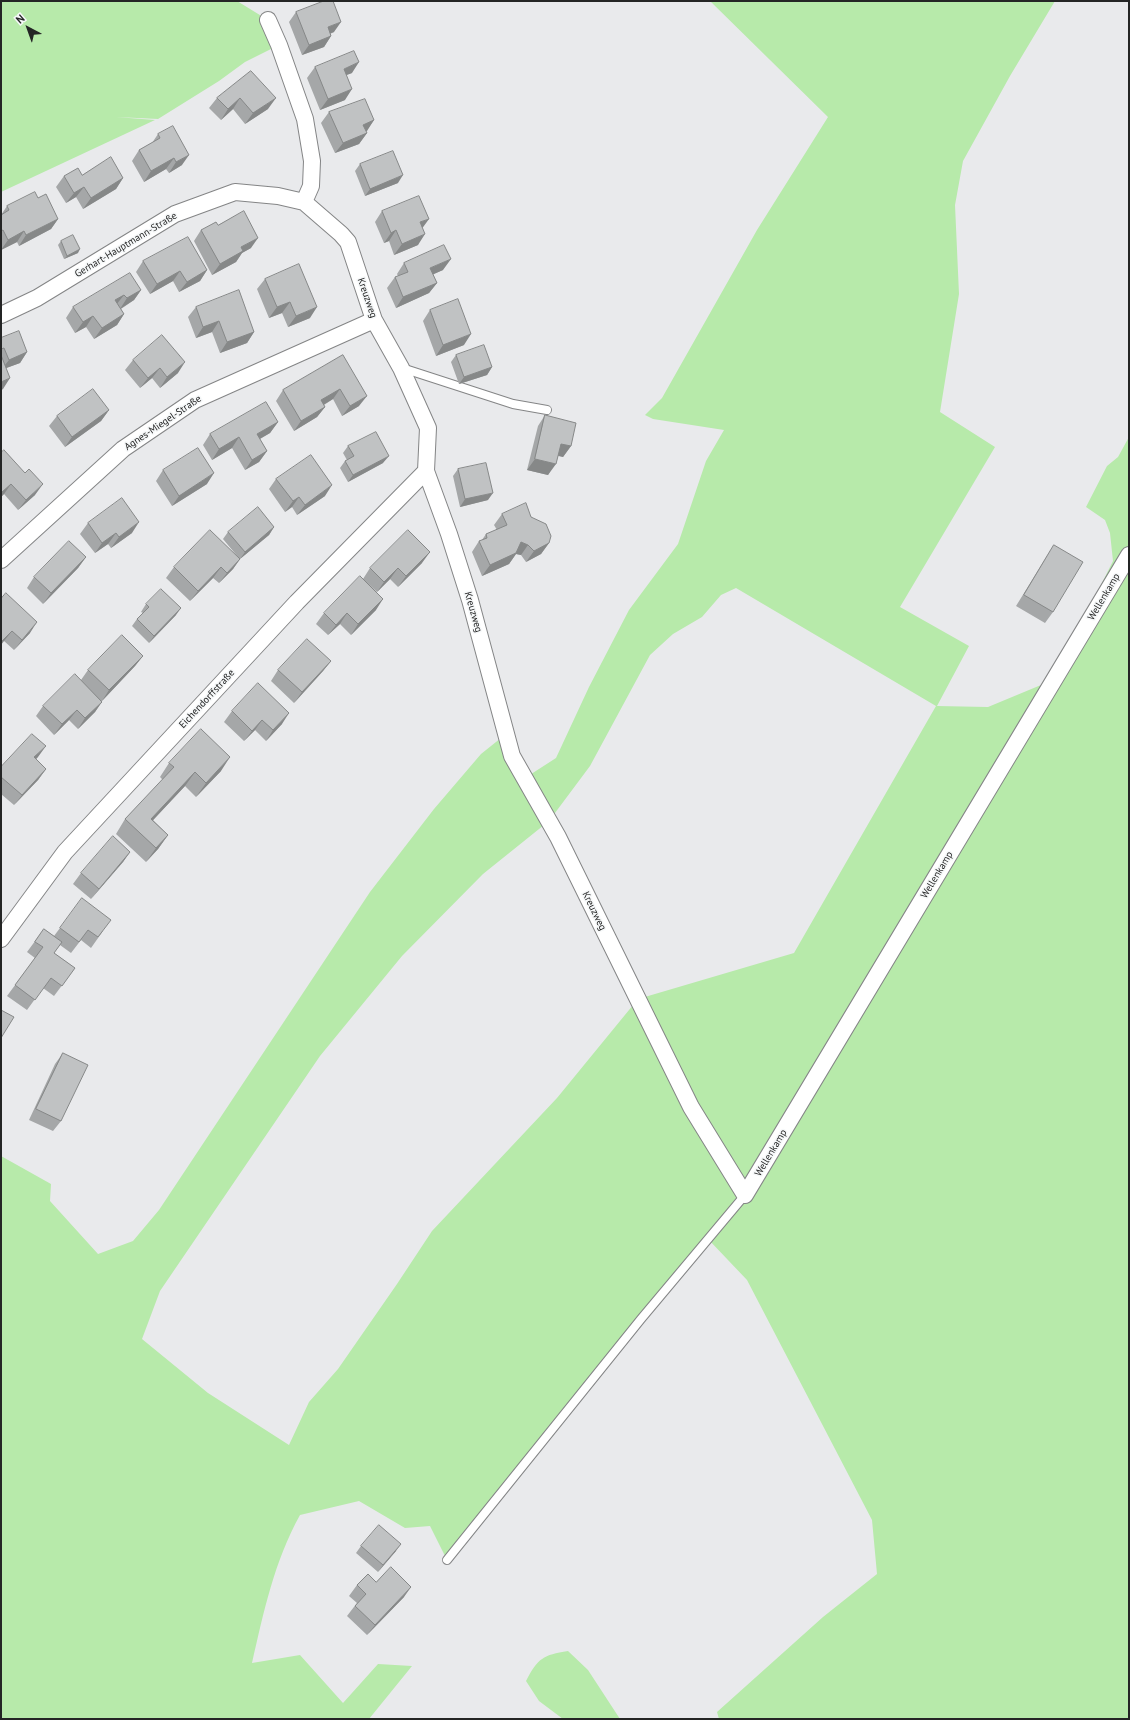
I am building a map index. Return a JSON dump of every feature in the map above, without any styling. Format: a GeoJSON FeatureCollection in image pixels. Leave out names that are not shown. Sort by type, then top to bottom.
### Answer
{"type":"FeatureCollection","features":[{"type":"Feature","properties":{"kind":"street"},"geometry":{"type":"LineString","coordinates":[[268,20],[295,87],[305,119],[312,161],[311,186],[304,202]]}},
{"type":"Feature","properties":{"kind":"street","name":"Gerhart-Hauptmann-Straße"},"geometry":{"type":"LineString","coordinates":[[1,315],[37,298],[182,211],[235,192],[278,196],[304,202]]}},
{"type":"Feature","properties":{"kind":"street","name":"Kreuzweg"},"geometry":{"type":"LineString","coordinates":[[304,202],[341,234],[348,242],[374,320],[401,368],[428,428],[426,471],[449,534],[470,600],[512,756],[558,837],[691,1107],[745,1195]]}},
{"type":"Feature","properties":{"kind":"street","name":"Agnes-Miegel-Straße"},"geometry":{"type":"LineString","coordinates":[[1,560],[123,449],[195,400],[374,320]]}},
{"type":"Feature","properties":{"kind":"street","name":"Eichendorffstraße"},"geometry":{"type":"LineString","coordinates":[[1,939],[65,852],[297,602],[426,471]]}},
{"type":"Feature","properties":{"kind":"street","name":"Wellenkamp"},"geometry":{"type":"LineString","coordinates":[[745,1195],[1129,555]]}},
{"type":"Feature","properties":{"kind":"lane"},"geometry":{"type":"LineString","coordinates":[[401,368],[513,404],[547,410]]}},
{"type":"Feature","properties":{"kind":"lane"},"geometry":{"type":"LineString","coordinates":[[447,1560],[641,1319],[745,1195]]}},
{"type":"Feature","properties":{"kind":"green space"},"geometry":{"type":"Polygon","coordinates":[[[1,1],[237,1],[268,20],[279,45],[245,62],[219,81],[158,119],[116,117],[155,120],[1,192],[1,1]]]}},
{"type":"Feature","properties":{"kind":"green space"},"geometry":{"type":"Polygon","coordinates":[[[710,1],[1055,1],[1010,76],[963,161],[955,205],[959,294],[940,412],[995,447],[900,607],[969,646],[937,706],[988,707],[1041,685],[1091,605],[1113,561],[1110,533],[1105,520],[1086,507],[1107,466],[1118,457],[1129,437],[1129,1719],[719,1719],[717,1712],[823,1617],[877,1574],[872,1520],[747,1280],[708,1239],[447,1560],[430,1526],[405,1528],[359,1501],[300,1515],[283,1551],[271,1587],[252,1663],[300,1655],[343,1703],[378,1664],[412,1666],[369,1719],[1,1719],[1,1156],[51,1184],[50,1201],[98,1254],[133,1241],[159,1210],[370,892],[434,809],[481,754],[506,734],[525,778],[556,758],[589,687],[629,610],[678,544],[706,461],[724,430],[653,419],[645,415],[662,398],[757,230],[828,117],[710,1]],[[736,588],[721,595],[702,617],[673,634],[650,655],[590,766],[549,821],[483,874],[402,956],[320,1056],[160,1291],[142,1339],[208,1393],[289,1445],[309,1402],[338,1369],[432,1231],[557,1098],[638,999],[794,953],[936,706],[736,588]]]}},
{"type":"Feature","properties":{"kind":"green space"},"geometry":{"type":"Polygon","coordinates":[[[568,1651],[588,1670],[620,1719],[563,1719],[539,1701],[526,1681],[530,1673],[538,1662],[547,1656],[568,1651]]]}},
{"type":"Feature","properties":{"kind":"building"},"geometry":{"type":"Polygon","coordinates":[[[324,1],[333,1],[341,22],[328,27],[331,36],[309,45],[296,12],[324,1]]]}},
{"type":"Feature","properties":{"kind":"building"},"geometry":{"type":"Polygon","coordinates":[[[354,51],[359,62],[344,69],[352,89],[328,99],[315,67],[354,51]]]}},
{"type":"Feature","properties":{"kind":"building"},"geometry":{"type":"Polygon","coordinates":[[[251,71],[276,98],[253,113],[240,98],[228,109],[217,98],[251,71]]]}},
{"type":"Feature","properties":{"kind":"building"},"geometry":{"type":"Polygon","coordinates":[[[365,99],[374,120],[363,125],[367,133],[343,143],[329,112],[365,99]]]}},
{"type":"Feature","properties":{"kind":"building"},"geometry":{"type":"Polygon","coordinates":[[[173,126],[189,155],[176,162],[174,158],[151,171],[139,150],[160,138],[158,134],[173,126]]]}},
{"type":"Feature","properties":{"kind":"building"},"geometry":{"type":"Polygon","coordinates":[[[393,151],[403,175],[370,189],[360,164],[393,151]]]}},
{"type":"Feature","properties":{"kind":"building"},"geometry":{"type":"Polygon","coordinates":[[[111,157],[123,178],[91,198],[84,187],[74,193],[64,176],[78,168],[82,175],[111,157]]]}},
{"type":"Feature","properties":{"kind":"building"},"geometry":{"type":"Polygon","coordinates":[[[35,192],[38,198],[46,194],[58,219],[26,235],[24,231],[8,240],[3,230],[1,231],[1,215],[9,210],[7,206],[35,192]]]}},
{"type":"Feature","properties":{"kind":"building"},"geometry":{"type":"Polygon","coordinates":[[[419,196],[429,219],[420,222],[425,234],[402,244],[396,230],[391,233],[382,211],[419,196]]]}},
{"type":"Feature","properties":{"kind":"building"},"geometry":{"type":"Polygon","coordinates":[[[244,211],[258,238],[241,247],[243,251],[220,264],[201,230],[216,222],[218,225],[244,211]]]}},
{"type":"Feature","properties":{"kind":"building"},"geometry":{"type":"Polygon","coordinates":[[[73,235],[80,249],[67,256],[61,241],[73,235]]]}},
{"type":"Feature","properties":{"kind":"building"},"geometry":{"type":"Polygon","coordinates":[[[188,237],[207,270],[187,282],[180,271],[157,284],[143,261],[188,237]]]}},
{"type":"Feature","properties":{"kind":"building"},"geometry":{"type":"Polygon","coordinates":[[[444,245],[451,259],[430,268],[437,283],[403,297],[395,277],[408,272],[404,263],[444,245]]]}},
{"type":"Feature","properties":{"kind":"building"},"geometry":{"type":"Polygon","coordinates":[[[299,264],[317,307],[296,316],[290,302],[277,307],[265,279],[299,264]]]}},
{"type":"Feature","properties":{"kind":"building"},"geometry":{"type":"Polygon","coordinates":[[[130,273],[141,290],[127,298],[124,295],[115,300],[124,314],[102,328],[93,316],[83,322],[73,307],[130,273]]]}},
{"type":"Feature","properties":{"kind":"building"},"geometry":{"type":"Polygon","coordinates":[[[239,290],[254,332],[227,342],[219,321],[203,327],[196,307],[239,290]]]}},
{"type":"Feature","properties":{"kind":"building"},"geometry":{"type":"Polygon","coordinates":[[[458,299],[471,334],[443,345],[430,310],[458,299]]]}},
{"type":"Feature","properties":{"kind":"building"},"geometry":{"type":"Polygon","coordinates":[[[19,331],[27,352],[9,360],[4,348],[1,349],[1,338],[19,331]]]}},
{"type":"Feature","properties":{"kind":"building"},"geometry":{"type":"Polygon","coordinates":[[[162,335],[185,362],[167,377],[160,368],[148,378],[133,360],[162,335]]]}},
{"type":"Feature","properties":{"kind":"building"},"geometry":{"type":"Polygon","coordinates":[[[484,345],[492,367],[464,377],[456,355],[484,345]]]}},
{"type":"Feature","properties":{"kind":"building"},"geometry":{"type":"Polygon","coordinates":[[[1,355],[10,378],[1,382],[1,355]]]}},
{"type":"Feature","properties":{"kind":"building"},"geometry":{"type":"Polygon","coordinates":[[[343,355],[367,396],[350,406],[340,389],[321,400],[325,407],[301,421],[283,390],[343,355]]]}},
{"type":"Feature","properties":{"kind":"building"},"geometry":{"type":"Polygon","coordinates":[[[93,389],[109,410],[72,437],[57,416],[93,389]]]}},
{"type":"Feature","properties":{"kind":"building"},"geometry":{"type":"Polygon","coordinates":[[[266,402],[278,422],[257,434],[267,451],[252,460],[239,437],[219,449],[210,434],[266,402]]]}},
{"type":"Feature","properties":{"kind":"building"},"geometry":{"type":"Polygon","coordinates":[[[545,415],[576,423],[571,446],[561,444],[556,464],[535,459],[545,415]]]}},
{"type":"Feature","properties":{"kind":"building"},"geometry":{"type":"Polygon","coordinates":[[[376,432],[389,456],[353,475],[345,461],[354,456],[348,446],[376,432]]]}},
{"type":"Feature","properties":{"kind":"building"},"geometry":{"type":"Polygon","coordinates":[[[198,448],[214,473],[179,496],[163,470],[198,448]]]}},
{"type":"Feature","properties":{"kind":"building"},"geometry":{"type":"Polygon","coordinates":[[[4,450],[25,473],[29,469],[43,484],[26,500],[11,484],[2,492],[1,490],[1,453],[4,450]]]}},
{"type":"Feature","properties":{"kind":"building"},"geometry":{"type":"Polygon","coordinates":[[[311,455],[332,485],[305,505],[299,497],[293,501],[276,479],[311,455]]]}},
{"type":"Feature","properties":{"kind":"building"},"geometry":{"type":"Polygon","coordinates":[[[486,463],[493,493],[465,499],[458,469],[486,463]]]}},
{"type":"Feature","properties":{"kind":"building"},"geometry":{"type":"Polygon","coordinates":[[[122,498],[139,522],[119,537],[116,533],[102,543],[88,523],[122,498]]]}},
{"type":"Feature","properties":{"kind":"building"},"geometry":{"type":"Polygon","coordinates":[[[526,503],[531,517],[546,524],[551,536],[549,543],[534,551],[528,545],[521,542],[516,553],[490,565],[479,541],[487,538],[486,534],[507,525],[502,514],[526,503]]]}},
{"type":"Feature","properties":{"kind":"building"},"geometry":{"type":"Polygon","coordinates":[[[258,507],[274,527],[245,552],[228,532],[258,507]]]}},
{"type":"Feature","properties":{"kind":"building"},"geometry":{"type":"Polygon","coordinates":[[[210,530],[240,559],[227,573],[221,567],[198,591],[174,567],[210,530]]]}},
{"type":"Feature","properties":{"kind":"building"},"geometry":{"type":"Polygon","coordinates":[[[408,530],[430,552],[406,576],[398,568],[384,582],[370,568],[408,530]]]}},
{"type":"Feature","properties":{"kind":"building"},"geometry":{"type":"Polygon","coordinates":[[[69,541],[86,557],[51,593],[34,577],[69,541]]]}},
{"type":"Feature","properties":{"kind":"building"},"geometry":{"type":"Polygon","coordinates":[[[1054,545],[1083,562],[1053,612],[1024,595],[1054,545]]]}},
{"type":"Feature","properties":{"kind":"building"},"geometry":{"type":"Polygon","coordinates":[[[360,576],[383,599],[358,624],[347,613],[336,625],[324,613],[360,576]]]}},
{"type":"Feature","properties":{"kind":"building"},"geometry":{"type":"Polygon","coordinates":[[[161,589],[181,608],[154,636],[137,619],[149,607],[146,604],[161,589]]]}},
{"type":"Feature","properties":{"kind":"building"},"geometry":{"type":"Polygon","coordinates":[[[6,593],[37,622],[22,640],[12,631],[1,642],[1,599],[6,593]]]}},
{"type":"Feature","properties":{"kind":"building"},"geometry":{"type":"Polygon","coordinates":[[[122,635],[143,656],[109,690],[88,670],[122,635]]]}},
{"type":"Feature","properties":{"kind":"building"},"geometry":{"type":"Polygon","coordinates":[[[307,639],[331,661],[302,692],[278,670],[307,639]]]}},
{"type":"Feature","properties":{"kind":"building"},"geometry":{"type":"Polygon","coordinates":[[[75,674],[102,702],[85,718],[77,710],[62,724],[43,706],[75,674]]]}},
{"type":"Feature","properties":{"kind":"building"},"geometry":{"type":"Polygon","coordinates":[[[258,683],[289,713],[273,730],[262,720],[252,731],[232,711],[258,683]]]}},
{"type":"Feature","properties":{"kind":"building"},"geometry":{"type":"Polygon","coordinates":[[[201,729],[230,757],[206,783],[195,772],[151,819],[168,835],[156,848],[125,819],[174,767],[169,763],[201,729]]]}},
{"type":"Feature","properties":{"kind":"building"},"geometry":{"type":"Polygon","coordinates":[[[32,734],[46,746],[34,757],[46,769],[22,795],[1,777],[1,767],[32,734]]]}},
{"type":"Feature","properties":{"kind":"building"},"geometry":{"type":"Polygon","coordinates":[[[113,836],[130,852],[99,889],[81,873],[113,836]]]}},
{"type":"Feature","properties":{"kind":"building"},"geometry":{"type":"Polygon","coordinates":[[[82,898],[111,920],[98,937],[88,930],[79,942],[60,928],[82,898]]]}},
{"type":"Feature","properties":{"kind":"building"},"geometry":{"type":"Polygon","coordinates":[[[44,929],[62,942],[54,953],[75,968],[62,986],[51,978],[35,1000],[15,985],[43,947],[35,942],[44,929]]]}},
{"type":"Feature","properties":{"kind":"building"},"geometry":{"type":"Polygon","coordinates":[[[1,1010],[14,1017],[1,1038],[1,1010]]]}},
{"type":"Feature","properties":{"kind":"building"},"geometry":{"type":"Polygon","coordinates":[[[63,1053],[88,1065],[61,1121],[36,1109],[63,1053]]]}},
{"type":"Feature","properties":{"kind":"building"},"geometry":{"type":"Polygon","coordinates":[[[379,1525],[401,1544],[383,1565],[361,1546],[379,1525]]]}},
{"type":"Feature","properties":{"kind":"building"},"geometry":{"type":"Polygon","coordinates":[[[391,1567],[411,1587],[375,1625],[355,1606],[366,1594],[357,1585],[368,1574],[376,1582],[391,1567]]]}}]}
